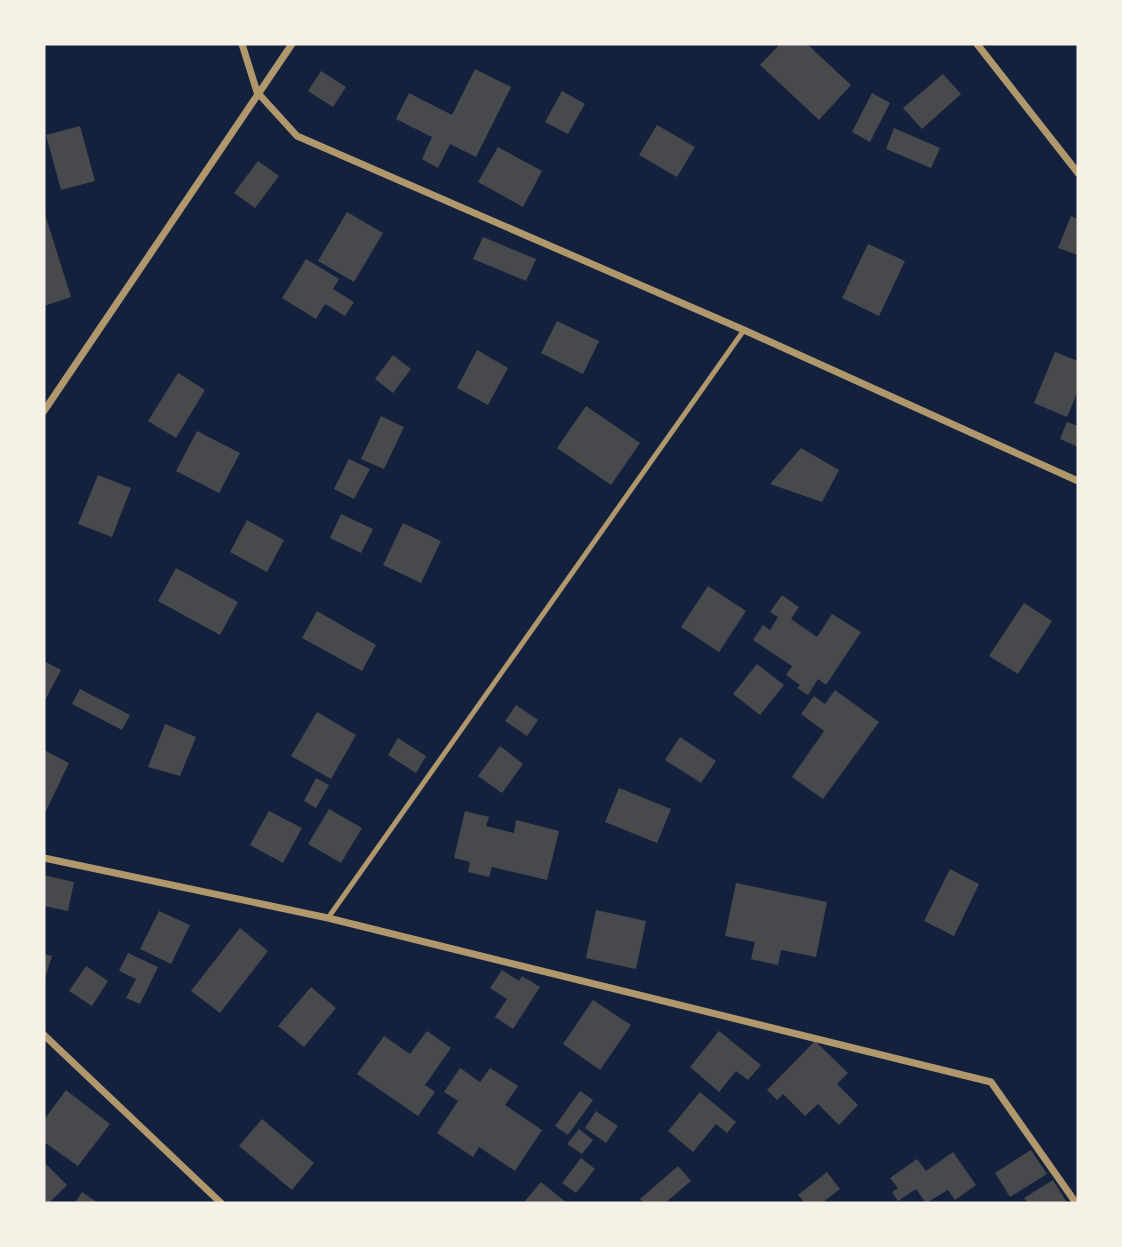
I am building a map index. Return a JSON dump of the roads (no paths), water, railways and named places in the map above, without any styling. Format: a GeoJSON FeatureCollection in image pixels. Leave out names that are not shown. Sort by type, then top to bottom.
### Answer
{"type":"FeatureCollection","features":[{"type":"Feature","properties":{"kind":"street"},"geometry":{"type":"LineString","coordinates":[[242,44],[257,92],[297,136],[744,330],[1078,481]]}},
{"type":"Feature","properties":{"kind":"street"},"geometry":{"type":"LineString","coordinates":[[44,411],[257,92],[292,44]]}},
{"type":"Feature","properties":{"kind":"street"},"geometry":{"type":"LineString","coordinates":[[977,44],[1078,173]]}},
{"type":"Feature","properties":{"kind":"street"},"geometry":{"type":"LineString","coordinates":[[44,858],[328,918],[991,1082],[1076,1203]]}},
{"type":"Feature","properties":{"kind":"street"},"geometry":{"type":"LineString","coordinates":[[44,1035],[221,1203]]}},
{"type":"Feature","properties":{"kind":"lane"},"geometry":{"type":"LineString","coordinates":[[328,918],[744,330]]}}]}
